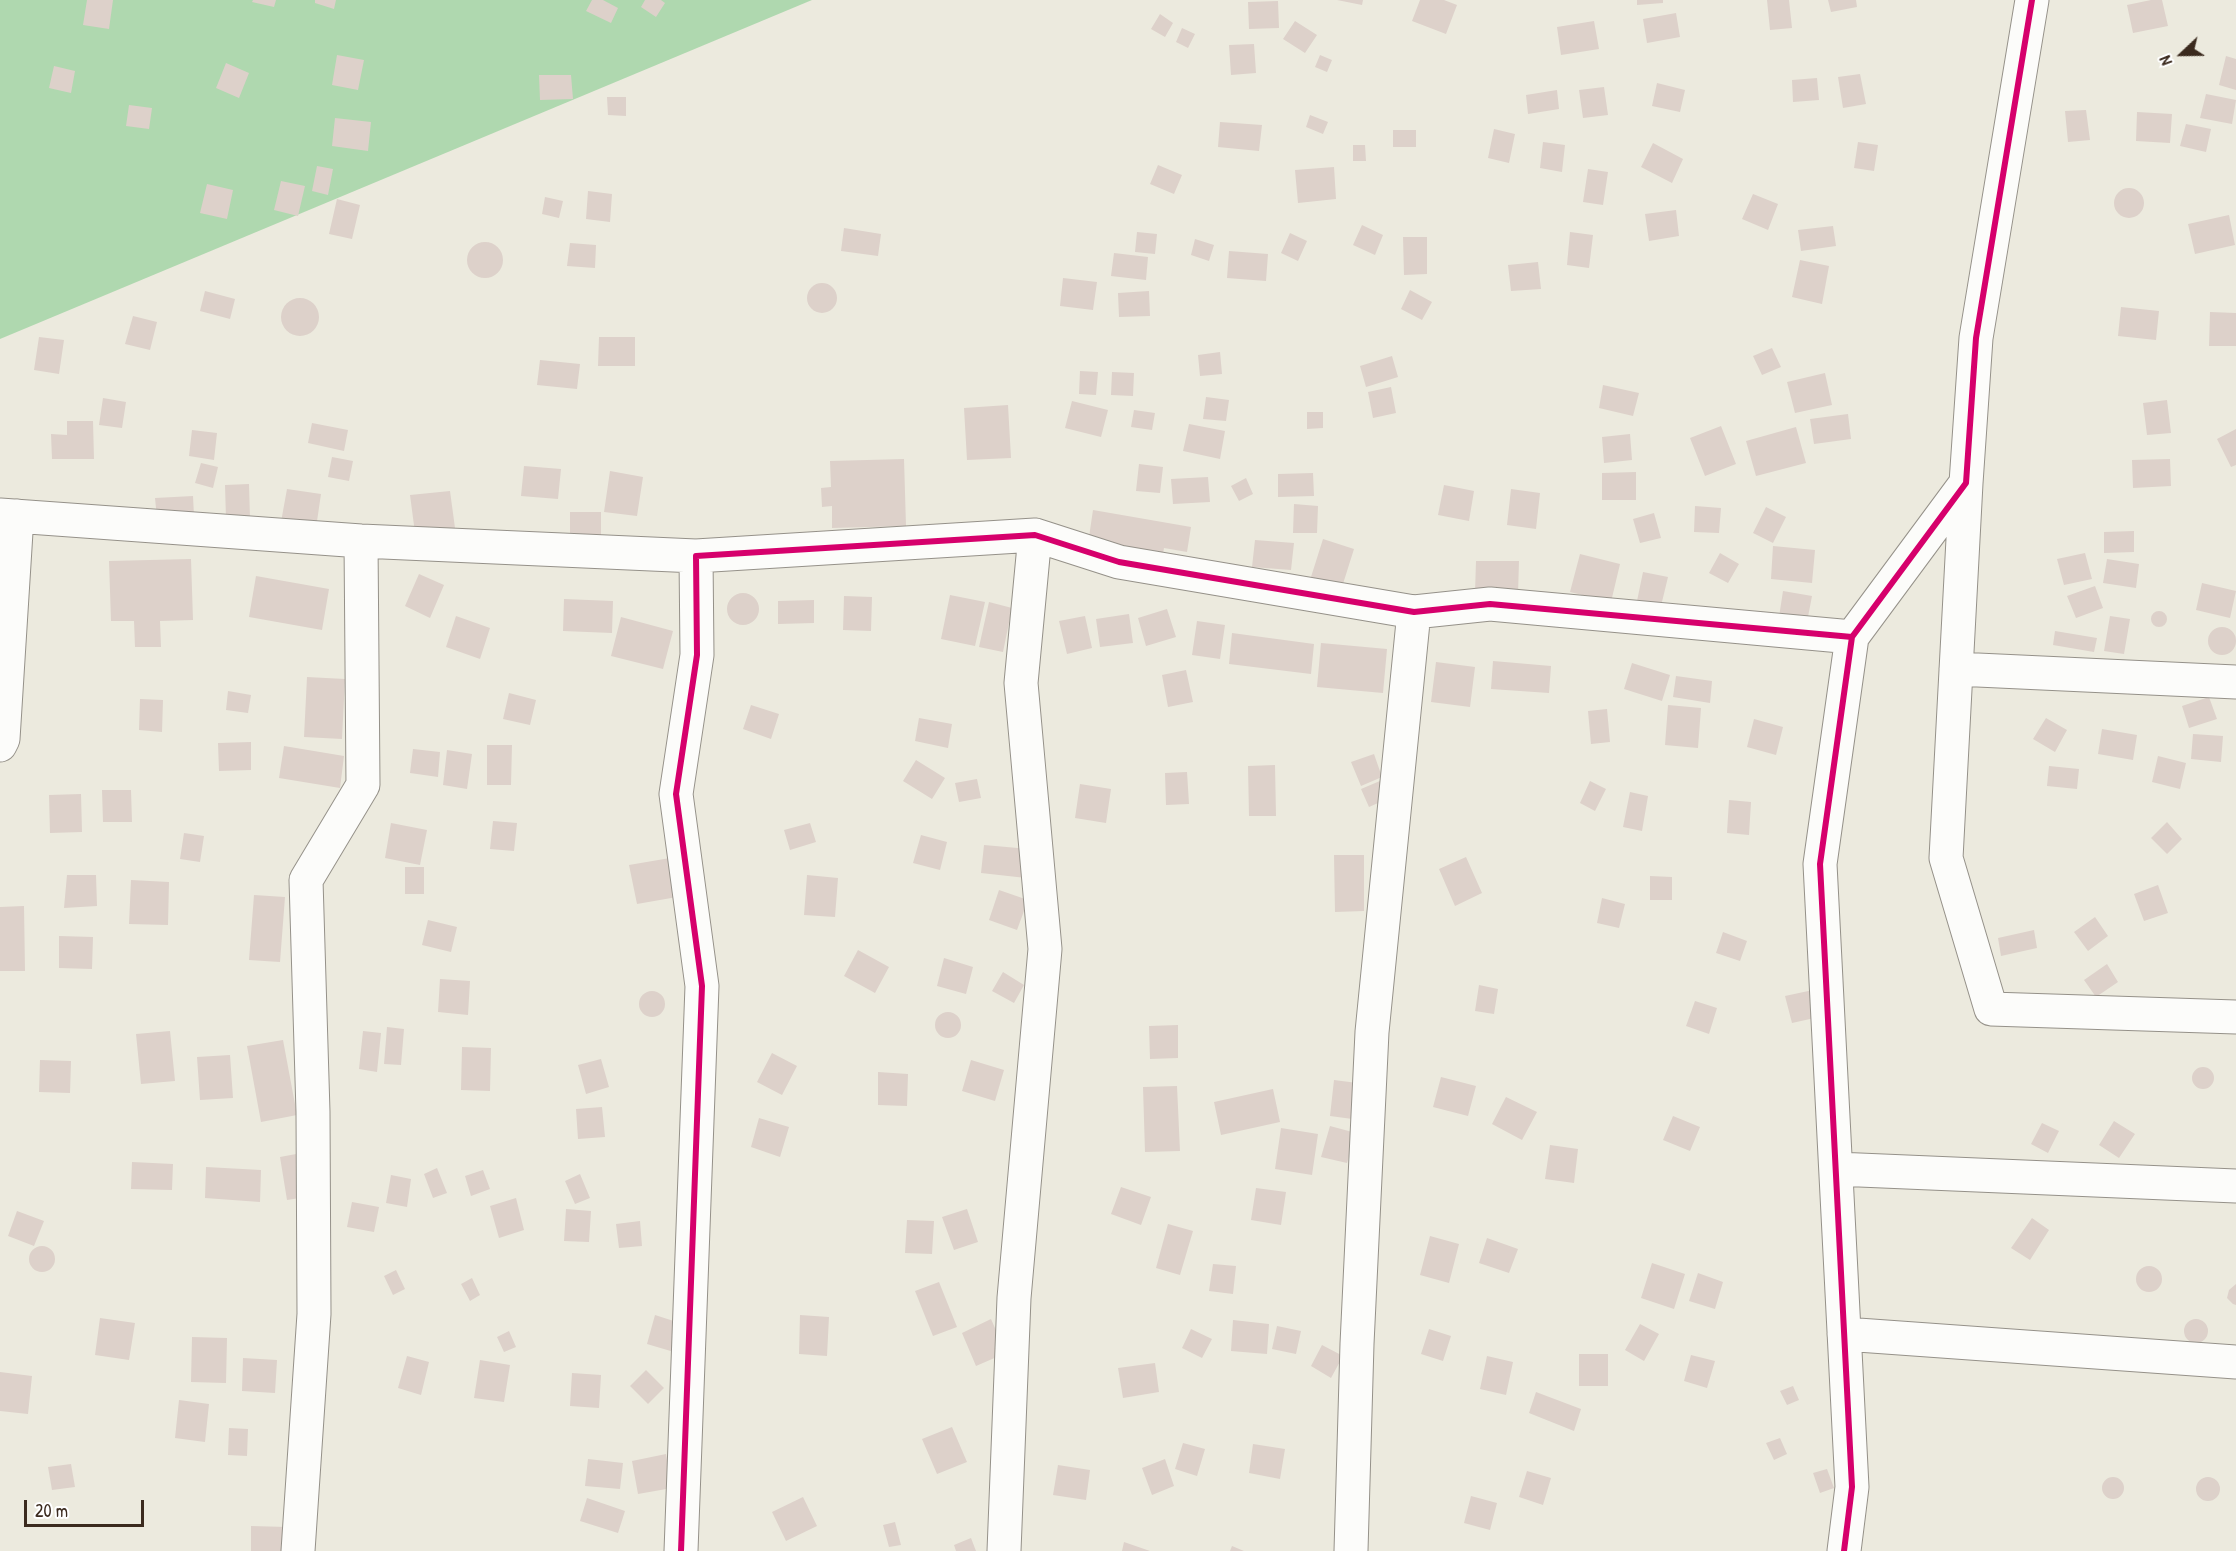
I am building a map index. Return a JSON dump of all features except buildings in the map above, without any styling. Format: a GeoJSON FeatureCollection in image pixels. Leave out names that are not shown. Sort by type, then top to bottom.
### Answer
{"type":"FeatureCollection","features":[{"type":"Feature","properties":{"kind":"street"},"geometry":{"type":"LineString","coordinates":[[2032,0],[1976,338],[1946,858],[1991,1009],[2236,1017]]}},
{"type":"Feature","properties":{"kind":"street"},"geometry":{"type":"LineString","coordinates":[[1844,1551],[1852,1487],[1820,864],[1852,637],[1966,483]]}},
{"type":"Feature","properties":{"kind":"street"},"geometry":{"type":"LineString","coordinates":[[0,745],[3,739],[8,515],[362,541],[696,556],[1035,535],[1119,562],[1414,612],[1490,604],[1852,637]]}},
{"type":"Feature","properties":{"kind":"street"},"geometry":{"type":"LineString","coordinates":[[1004,1551],[1014,1298],[1045,949],[1021,683],[1035,535]]}},
{"type":"Feature","properties":{"kind":"street"},"geometry":{"type":"LineString","coordinates":[[298,1551],[314,1314],[313,1112],[306,880],[363,785],[362,541]]}},
{"type":"Feature","properties":{"kind":"street"},"geometry":{"type":"LineString","coordinates":[[681,1551],[702,986],[676,794],[697,656],[696,556]]}},
{"type":"Feature","properties":{"kind":"street"},"geometry":{"type":"LineString","coordinates":[[1351,1551],[1357,1344],[1372,1032],[1414,612]]}},
{"type":"Feature","properties":{"kind":"street"},"geometry":{"type":"LineString","coordinates":[[1956,669],[2236,682]]}},
{"type":"Feature","properties":{"kind":"street"},"geometry":{"type":"LineString","coordinates":[[1836,1169],[2236,1186]]}},
{"type":"Feature","properties":{"kind":"street"},"geometry":{"type":"LineString","coordinates":[[1844,1334],[2236,1362]]}},
{"type":"Feature","properties":{"kind":"green space"},"geometry":{"type":"Polygon","coordinates":[[[0,0],[812,0],[0,339],[0,0]]]}},
{"type":"Feature","properties":{"kind":"cycle path"},"geometry":{"type":"LineString","coordinates":[[1844,1551],[1852,1487],[1820,864],[1852,637],[1966,483],[1976,338],[2032,0]]}},
{"type":"Feature","properties":{"kind":"cycle path"},"geometry":{"type":"LineString","coordinates":[[681,1551],[702,986],[676,794],[697,655],[696,556],[1035,535],[1119,562],[1414,612],[1490,604],[1852,637]]}}]}
